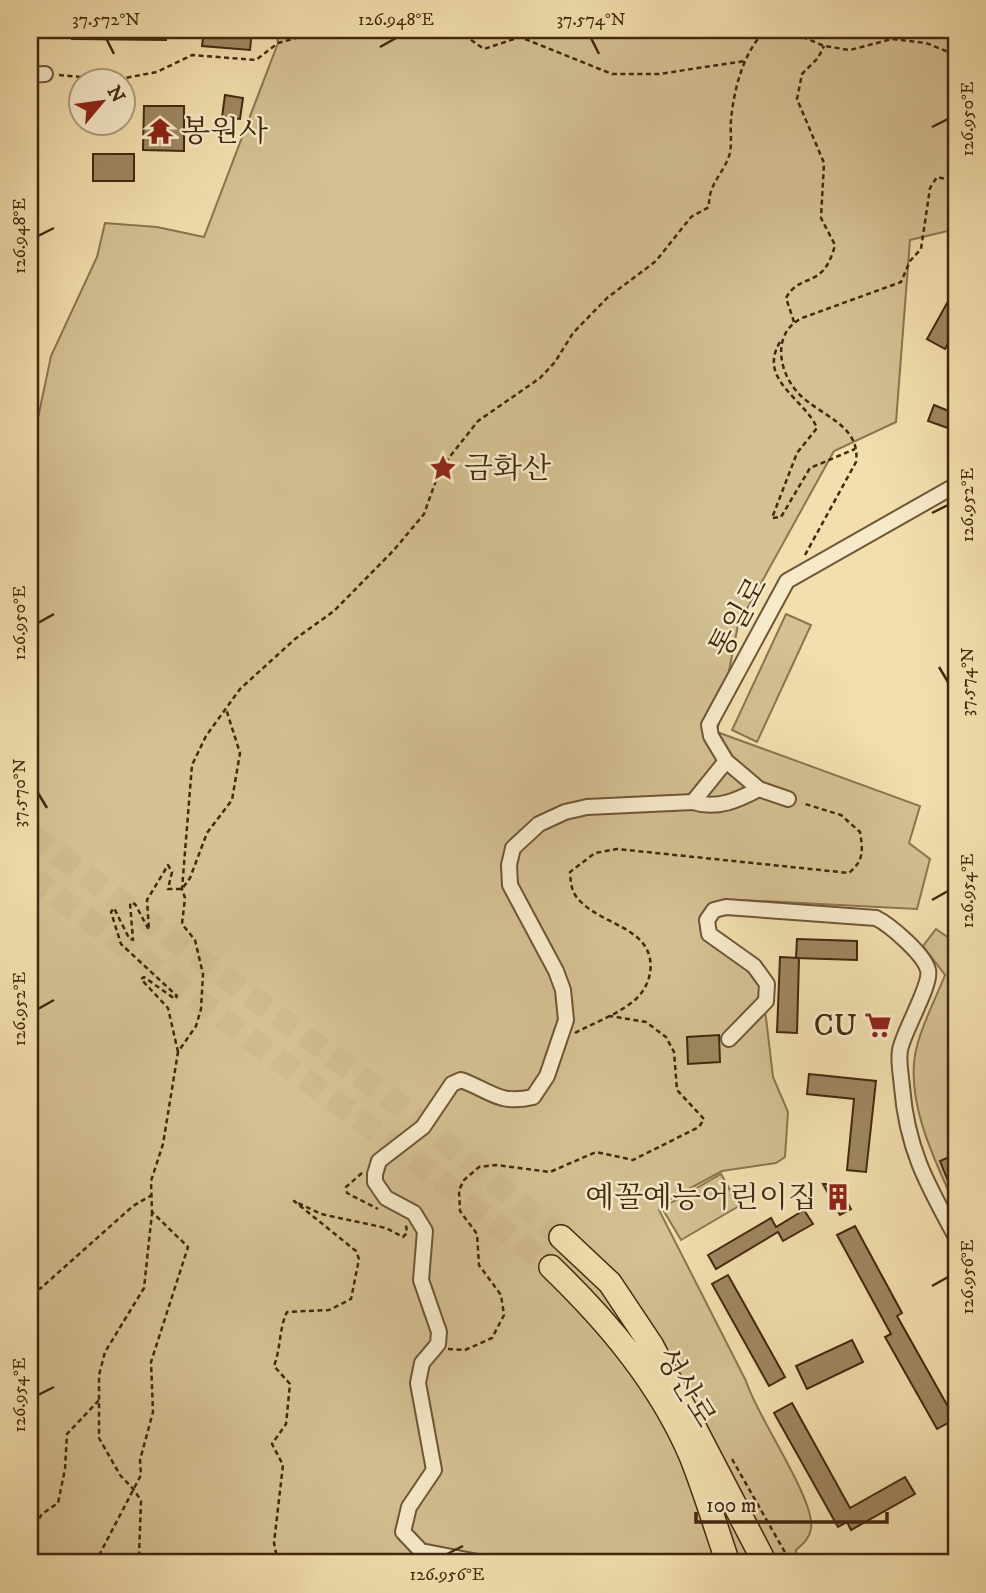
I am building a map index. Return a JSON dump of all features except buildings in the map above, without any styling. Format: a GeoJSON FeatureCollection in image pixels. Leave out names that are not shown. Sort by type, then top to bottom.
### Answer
{"type":"FeatureCollection","features":[{"type":"Feature","properties":{"kind":"main road","name":"성산로"},"geometry":{"type":"LineString","coordinates":[[561,1237],[610,1283],[652,1346],[716,1464]]}},
{"type":"Feature","properties":{"kind":"main road","name":"성산로"},"geometry":{"type":"LineString","coordinates":[[551,1267],[600,1314],[659,1397],[690,1455],[728,1563]]}},
{"type":"Feature","properties":{"kind":"main road"},"geometry":{"type":"LineString","coordinates":[[690,1455],[750,1563]]}},
{"type":"Feature","properties":{"kind":"main road"},"geometry":{"type":"LineString","coordinates":[[716,1464],[765,1563]]}},
{"type":"Feature","properties":{"kind":"main road"},"geometry":{"type":"LineString","coordinates":[[716,1464],[748,1503],[781,1563]]}},
{"type":"Feature","properties":{"kind":"street"},"geometry":{"type":"LineString","coordinates":[[30,75],[46,74]]}},
{"type":"Feature","properties":{"kind":"street","name":"통일로"},"geometry":{"type":"LineString","coordinates":[[726,761],[711,736],[709,725],[787,581],[956,485]]}},
{"type":"Feature","properties":{"kind":"street"},"geometry":{"type":"LineString","coordinates":[[693,802],[726,761],[759,789],[788,799]]}},
{"type":"Feature","properties":{"kind":"street"},"geometry":{"type":"LineString","coordinates":[[483,1563],[421,1551],[403,1532],[409,1507],[434,1470],[418,1383],[422,1363],[437,1346],[439,1332],[421,1280],[425,1231],[414,1213],[386,1198],[375,1182],[379,1161],[423,1127],[446,1092],[461,1080],[509,1101],[533,1097],[547,1076],[566,1020],[563,990],[510,885],[509,865],[513,848],[540,824],[565,812],[622,804],[693,802],[703,806],[737,801],[759,789]]}},
{"type":"Feature","properties":{"kind":"street"},"geometry":{"type":"LineString","coordinates":[[729,1039],[766,1001],[768,984],[754,966],[709,934],[708,919],[714,910],[726,907],[876,918],[892,926],[928,968],[928,982],[907,1024],[899,1053],[905,1126],[926,1183],[956,1237]]}},
{"type":"Feature","properties":{"kind":"path"},"geometry":{"type":"LineString","coordinates":[[46,74],[114,80],[157,72],[192,55],[256,60],[278,43],[326,30]]}},
{"type":"Feature","properties":{"kind":"path"},"geometry":{"type":"LineString","coordinates":[[457,30],[484,49],[520,37],[612,74],[659,74],[746,61]]}},
{"type":"Feature","properties":{"kind":"path"},"geometry":{"type":"LineString","coordinates":[[177,1052],[196,1026],[201,1009],[203,974],[195,940],[182,924],[184,898],[181,889],[192,765],[206,736],[259,670],[334,611],[394,550],[424,514],[440,469],[472,426],[508,397],[540,378],[555,362],[573,333],[607,298],[656,261],[691,217],[709,207],[708,192],[724,171],[731,150],[731,121],[746,61],[754,42],[766,30]]}},
{"type":"Feature","properties":{"kind":"path"},"geometry":{"type":"LineString","coordinates":[[788,30],[824,47],[850,50],[892,39],[926,43],[956,55]]}},
{"type":"Feature","properties":{"kind":"path"},"geometry":{"type":"LineString","coordinates":[[794,322],[786,298],[792,288],[814,280],[830,266],[835,245],[821,218],[824,163],[797,99],[802,74],[818,58],[824,47]]}},
{"type":"Feature","properties":{"kind":"path"},"geometry":{"type":"LineString","coordinates":[[856,448],[810,468],[780,517],[772,518],[797,453],[817,428],[777,378],[774,359],[777,345],[794,322],[901,282],[910,261],[921,249],[930,188],[937,177],[956,181]]}},
{"type":"Feature","properties":{"kind":"path"},"geometry":{"type":"LineString","coordinates":[[782,339],[779,357],[790,383],[811,404],[836,420],[856,448],[856,462],[802,559],[802,571]]}},
{"type":"Feature","properties":{"kind":"path"},"geometry":{"type":"LineString","coordinates":[[181,889],[190,878],[207,833],[232,800],[240,753],[226,708]]}},
{"type":"Feature","properties":{"kind":"path"},"geometry":{"type":"LineString","coordinates":[[559,1042],[610,1016],[635,999],[646,987],[651,971],[650,960],[640,940],[581,902],[571,889],[570,872],[595,853],[617,849],[831,873],[849,873],[860,863],[863,851],[860,832],[841,815],[788,799]]}},
{"type":"Feature","properties":{"kind":"path"},"geometry":{"type":"LineString","coordinates":[[133,1563],[139,1555],[141,1501],[120,1475],[99,1438],[99,1375],[105,1352],[146,1282],[152,1212],[151,1181],[163,1144],[177,1052],[167,1008],[141,979],[144,977],[175,999],[177,996],[121,944],[111,912],[114,908],[133,940],[130,903],[135,904],[149,930],[147,900],[168,865],[172,872],[168,889],[181,889]]}},
{"type":"Feature","properties":{"kind":"path"},"geometry":{"type":"LineString","coordinates":[[437,1346],[465,1350],[484,1343],[492,1338],[503,1315],[501,1295],[479,1265],[477,1234],[460,1211],[459,1190],[464,1180],[479,1167],[496,1165],[550,1172],[596,1152],[633,1160],[699,1127],[704,1119],[677,1090],[674,1052],[666,1037],[646,1021],[610,1016]]}},
{"type":"Feature","properties":{"kind":"path"},"geometry":{"type":"LineString","coordinates":[[379,1161],[346,1186],[351,1197],[383,1210]]}},
{"type":"Feature","properties":{"kind":"path"},"geometry":{"type":"LineString","coordinates":[[30,1293],[41,1288],[133,1206],[152,1195]]}},
{"type":"Feature","properties":{"kind":"path"},"geometry":{"type":"LineString","coordinates":[[278,1563],[274,1543],[283,1465],[272,1444],[286,1424],[290,1384],[274,1366],[279,1354],[284,1319],[287,1312],[329,1310],[351,1299],[359,1259],[356,1251],[294,1201],[321,1214],[386,1228],[403,1237],[407,1233],[406,1222],[401,1218]]}},
{"type":"Feature","properties":{"kind":"path"},"geometry":{"type":"LineString","coordinates":[[95,1563],[142,1475],[140,1460],[153,1412],[151,1362],[188,1247],[152,1212]]}},
{"type":"Feature","properties":{"kind":"path"},"geometry":{"type":"LineString","coordinates":[[30,1533],[42,1514],[58,1503],[65,1469],[67,1434],[100,1399]]}},
{"type":"Feature","properties":{"kind":"path"},"geometry":{"type":"LineString","coordinates":[[167,1563],[182,1555],[184,1561],[181,1563]]}},
{"type":"Feature","properties":{"kind":"shaded area"},"geometry":{"type":"Polygon","coordinates":[[[276,30],[956,30],[956,229],[910,240],[896,422],[834,451],[738,625],[717,732],[920,806],[909,843],[930,859],[917,909],[741,900],[710,905],[705,936],[751,969],[762,984],[773,1077],[788,1112],[785,1157],[776,1163],[722,1171],[661,1204],[659,1210],[805,1499],[811,1529],[796,1550],[797,1563],[30,1563],[30,456],[51,356],[97,257],[105,223],[157,227],[204,237],[278,43],[276,30]]]}},
{"type":"Feature","properties":{"kind":"shaded area"},"geometry":{"type":"Polygon","coordinates":[[[786,614],[811,625],[757,742],[732,730],[786,614]]]}},
{"type":"Feature","properties":{"kind":"shaded area"},"geometry":{"type":"Polygon","coordinates":[[[936,929],[956,943],[956,1207],[923,1129],[914,1086],[917,1046],[945,975],[923,946],[936,929]]]}},
{"type":"Feature","properties":{"kind":"shaded area"},"geometry":{"type":"Polygon","coordinates":[[[721,1174],[739,1206],[681,1240],[662,1208],[721,1174]]]}},
{"type":"Feature","properties":{"kind":"tunnel"},"geometry":{"type":"LineString","coordinates":[[30,834],[418,1119],[561,1237]]}},
{"type":"Feature","properties":{"kind":"tunnel"},"geometry":{"type":"LineString","coordinates":[[30,876],[401,1150],[551,1267]]}},
{"type":"Feature","properties":{"kind":"place","name":"봉원사"},"geometry":{"type":"Point","coordinates":[160,131]}},
{"type":"Feature","properties":{"kind":"place","name":"금화산"},"geometry":{"type":"Point","coordinates":[443,468]}},
{"type":"Feature","properties":{"kind":"place","name":"CU"},"geometry":{"type":"Point","coordinates":[878,1025]}},
{"type":"Feature","properties":{"kind":"place","name":"예꼴예능어린이집"},"geometry":{"type":"Point","coordinates":[838,1197]}}]}
